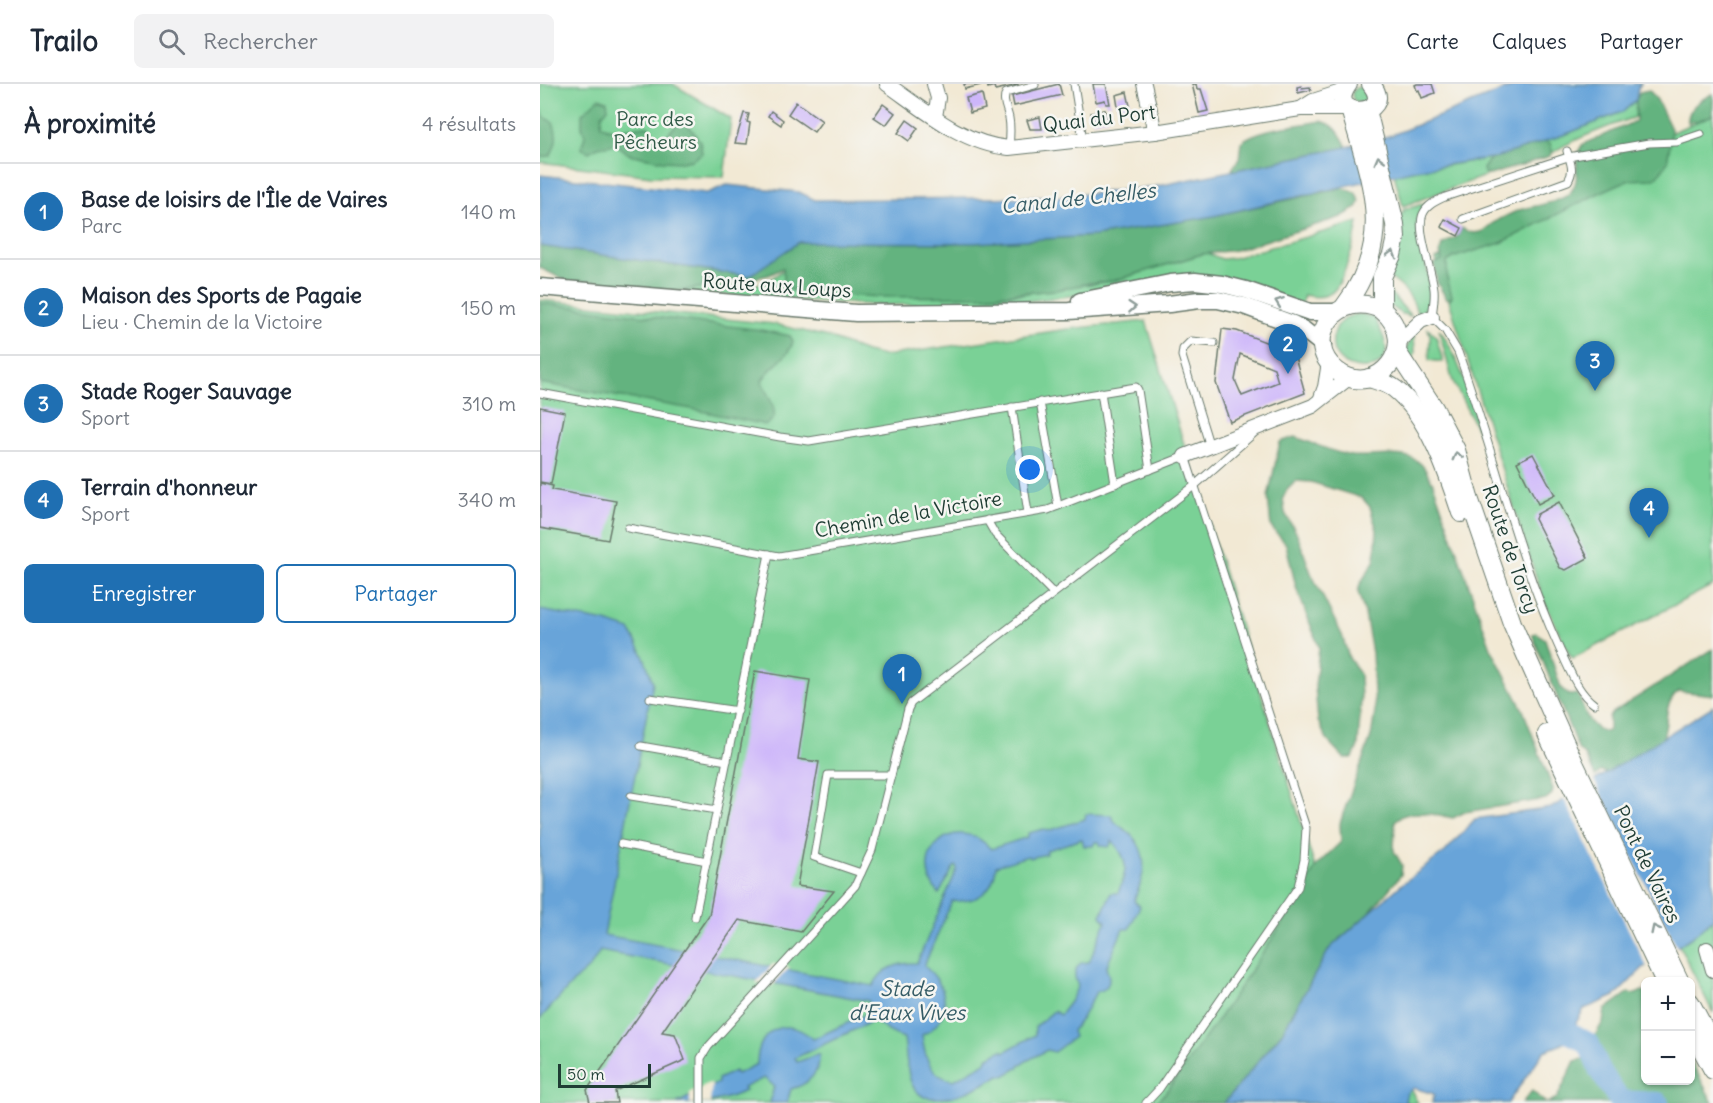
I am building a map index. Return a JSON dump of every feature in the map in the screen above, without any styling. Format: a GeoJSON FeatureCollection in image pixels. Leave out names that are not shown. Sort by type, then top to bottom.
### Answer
{"type":"FeatureCollection","features":[{"type":"Feature","properties":{"kind":"main road"},"geometry":{"type":"LineString","coordinates":[[1347,86],[1344,101],[1359,110],[1381,192],[1393,208],[1396,237],[1392,255],[1382,277],[1387,315],[1398,334],[1394,359],[1383,371],[1369,378],[1350,377],[1339,372],[1326,354],[1325,327],[1357,288],[1372,249],[1381,192]]}},
{"type":"Feature","properties":{"kind":"main road"},"geometry":{"type":"LineString","coordinates":[[1359,110],[1374,103],[1376,87]]}},
{"type":"Feature","properties":{"kind":"main road"},"geometry":{"type":"LineString","coordinates":[[1340,309],[1363,303],[1387,315]]}},
{"type":"Feature","properties":{"kind":"main road","name":"Route de Torcy"},"geometry":{"type":"LineString","coordinates":[[1397,348],[1440,418],[1456,450],[1469,498],[1512,623],[1569,768]]}},
{"type":"Feature","properties":{"kind":"main road","name":"Route de Torcy"},"geometry":{"type":"LineString","coordinates":[[1369,378],[1394,388],[1404,398],[1436,448],[1524,683],[1569,768]]}},
{"type":"Feature","properties":{"kind":"main road","name":"Pont de Vaires"},"geometry":{"type":"LineString","coordinates":[[1569,768],[1663,977]]}},
{"type":"Feature","properties":{"kind":"main road","name":"Pont de Vaires"},"geometry":{"type":"LineString","coordinates":[[1569,768],[1678,977]]}},
{"type":"Feature","properties":{"kind":"main road"},"geometry":{"type":"LineString","coordinates":[[1695,1011],[1713,1045]]}},
{"type":"Feature","properties":{"kind":"main road"},"geometry":{"type":"LineString","coordinates":[[1691,1031],[1713,1070]]}},
{"type":"Feature","properties":{"kind":"street","name":"Quai du Port"},"geometry":{"type":"LineString","coordinates":[[886,84],[979,143],[992,147],[1010,148],[1155,132],[1300,109],[1359,110]]}},
{"type":"Feature","properties":{"kind":"street"},"geometry":{"type":"LineString","coordinates":[[934,84],[938,98],[935,117]]}},
{"type":"Feature","properties":{"kind":"street"},"geometry":{"type":"LineString","coordinates":[[1144,84],[1155,132]]}},
{"type":"Feature","properties":{"kind":"street","name":"Quai du Port"},"geometry":{"type":"LineString","coordinates":[[1300,109],[1347,86]]}},
{"type":"Feature","properties":{"kind":"street"},"geometry":{"type":"LineString","coordinates":[[1011,311],[1120,294],[1170,283],[1195,281],[1222,284],[1245,290],[1310,312],[1340,309]]}},
{"type":"Feature","properties":{"kind":"street","name":"Route aux Loups"},"geometry":{"type":"LineString","coordinates":[[540,287],[856,313],[1011,311]]}},
{"type":"Feature","properties":{"kind":"street"},"geometry":{"type":"LineString","coordinates":[[1011,311],[1069,311],[1199,300],[1218,300],[1244,306],[1304,330],[1326,354],[1325,387],[1320,400]]}},
{"type":"Feature","properties":{"kind":"street"},"geometry":{"type":"LineString","coordinates":[[1387,315],[1427,319]]}},
{"type":"Feature","properties":{"kind":"street"},"geometry":{"type":"LineString","coordinates":[[1397,348],[1427,319]]}},
{"type":"Feature","properties":{"kind":"street","name":"Chemin de la Victoire"},"geometry":{"type":"LineString","coordinates":[[1185,456],[1313,406],[1350,377]]}},
{"type":"Feature","properties":{"kind":"street"},"geometry":{"type":"LineString","coordinates":[[1707,949],[1713,970]]}},
{"type":"Feature","properties":{"kind":"lane"},"geometry":{"type":"LineString","coordinates":[[1074,84],[1083,140]]}},
{"type":"Feature","properties":{"kind":"lane"},"geometry":{"type":"LineString","coordinates":[[1010,148],[1009,117],[1004,100],[1006,93],[1035,85]]}},
{"type":"Feature","properties":{"kind":"lane"},"geometry":{"type":"LineString","coordinates":[[1594,704],[1584,696],[1573,677],[1540,607],[1461,362],[1450,339],[1427,319],[1434,288],[1421,223],[1427,208],[1445,197],[1568,154],[1641,144],[1677,142],[1701,134]]}},
{"type":"Feature","properties":{"kind":"lane"},"geometry":{"type":"LineString","coordinates":[[1463,219],[1563,184],[1572,174],[1568,154]]}},
{"type":"Feature","properties":{"kind":"lane"},"geometry":{"type":"LineString","coordinates":[[1210,447],[1182,356],[1183,349],[1191,341],[1214,342]]}},
{"type":"Feature","properties":{"kind":"lane"},"geometry":{"type":"LineString","coordinates":[[540,393],[809,441],[1130,387],[1138,390],[1150,470]]}},
{"type":"Feature","properties":{"kind":"lane"},"geometry":{"type":"LineString","coordinates":[[1101,392],[1115,484]]}},
{"type":"Feature","properties":{"kind":"lane"},"geometry":{"type":"LineString","coordinates":[[1040,402],[1058,506]]}},
{"type":"Feature","properties":{"kind":"lane"},"geometry":{"type":"LineString","coordinates":[[1012,407],[1028,513]]}},
{"type":"Feature","properties":{"kind":"lane"},"geometry":{"type":"LineString","coordinates":[[700,1103],[701,1058],[708,1047],[855,886],[872,850],[911,703],[1194,486],[1261,427]]}},
{"type":"Feature","properties":{"kind":"lane"},"geometry":{"type":"LineString","coordinates":[[1146,1103],[1159,1089],[1298,887],[1304,860],[1306,828],[1185,456]]}},
{"type":"Feature","properties":{"kind":"lane","name":"Chemin de la Victoire"},"geometry":{"type":"LineString","coordinates":[[628,528],[779,556],[1048,510],[1185,456]]}},
{"type":"Feature","properties":{"kind":"lane"},"geometry":{"type":"LineString","coordinates":[[987,520],[995,534],[1053,593]]}},
{"type":"Feature","properties":{"kind":"lane"},"geometry":{"type":"LineString","coordinates":[[695,917],[769,554]]}},
{"type":"Feature","properties":{"kind":"lane"},"geometry":{"type":"LineString","coordinates":[[650,698],[738,711]]}},
{"type":"Feature","properties":{"kind":"lane"},"geometry":{"type":"LineString","coordinates":[[640,746],[728,761]]}},
{"type":"Feature","properties":{"kind":"lane"},"geometry":{"type":"LineString","coordinates":[[861,873],[814,857],[828,775],[891,775]]}},
{"type":"Feature","properties":{"kind":"lane"},"geometry":{"type":"LineString","coordinates":[[631,796],[717,810]]}},
{"type":"Feature","properties":{"kind":"lane"},"geometry":{"type":"LineString","coordinates":[[621,844],[707,861]]}},
{"type":"Feature","properties":{"kind":"green space","name":"Parc des Pêcheurs"},"geometry":{"type":"Polygon","coordinates":[[[540,84],[673,84],[731,119],[724,177],[651,176],[540,162],[540,84]]]}},
{"type":"Feature","properties":{"kind":"green space"},"geometry":{"type":"Polygon","coordinates":[[[1360,87],[1368,95],[1360,103],[1352,95],[1360,87]]]}},
{"type":"Feature","properties":{"kind":"green space"},"geometry":{"type":"Polygon","coordinates":[[[1649,90],[1657,100],[1671,129],[1667,163],[1658,176],[1652,179],[1628,180],[1501,243],[1455,257],[1447,262],[1447,278],[1452,296],[1450,299],[1446,298],[1437,282],[1434,264],[1442,260],[1440,252],[1442,245],[1458,236],[1462,228],[1469,232],[1480,232],[1519,210],[1555,201],[1567,195],[1571,192],[1576,180],[1577,156],[1583,144],[1636,121],[1636,100],[1640,92],[1649,90]]]}},
{"type":"Feature","properties":{"kind":"green space"},"geometry":{"type":"Polygon","coordinates":[[[1713,94],[1713,115],[1688,122],[1692,108],[1713,94]]]}},
{"type":"Feature","properties":{"kind":"green space"},"geometry":{"type":"Polygon","coordinates":[[[599,98],[607,101],[608,108],[602,115],[601,125],[606,128],[648,126],[657,137],[666,136],[677,124],[687,123],[700,141],[702,153],[692,160],[681,162],[629,154],[616,144],[598,147],[589,152],[581,148],[585,136],[582,114],[599,98]]]}},
{"type":"Feature","properties":{"kind":"green space"},"geometry":{"type":"Polygon","coordinates":[[[1636,100],[1635,117],[1576,140],[1550,156],[1485,176],[1403,206],[1394,174],[1498,157],[1569,133],[1624,111],[1636,100]]]}},
{"type":"Feature","properties":{"kind":"green space"},"geometry":{"type":"Polygon","coordinates":[[[540,106],[544,117],[553,122],[556,135],[550,156],[540,157],[540,106]]]}},
{"type":"Feature","properties":{"kind":"green space"},"geometry":{"type":"Polygon","coordinates":[[[1713,115],[1713,585],[1573,658],[1545,603],[1436,259],[1632,165],[1646,143],[1713,115]]]}},
{"type":"Feature","properties":{"kind":"green space"},"geometry":{"type":"Polygon","coordinates":[[[1321,121],[1340,134],[1347,147],[1232,169],[1239,159],[1241,142],[1249,137],[1268,130],[1321,121]]]}},
{"type":"Feature","properties":{"kind":"green space"},"geometry":{"type":"Polygon","coordinates":[[[1545,141],[1551,144],[1550,156],[1490,175],[1484,173],[1483,169],[1489,160],[1545,141]]]}},
{"type":"Feature","properties":{"kind":"green space"},"geometry":{"type":"Polygon","coordinates":[[[1343,188],[1355,192],[1360,201],[1357,208],[1341,217],[1236,250],[1202,254],[1113,281],[1057,290],[980,296],[882,297],[797,293],[785,287],[783,268],[769,275],[742,281],[714,282],[705,287],[678,291],[591,281],[569,282],[540,268],[540,246],[748,276],[799,242],[974,243],[1095,236],[1214,216],[1343,188]]]}},
{"type":"Feature","properties":{"kind":"green space"},"geometry":{"type":"Polygon","coordinates":[[[1426,203],[1417,221],[1417,231],[1430,291],[1429,302],[1424,310],[1417,313],[1407,292],[1389,277],[1398,215],[1404,213],[1403,210],[1426,203]]]}},
{"type":"Feature","properties":{"kind":"green space"},"geometry":{"type":"Polygon","coordinates":[[[1358,222],[1351,254],[1338,286],[1328,295],[1314,297],[1304,295],[1301,305],[1234,281],[1112,291],[1011,303],[875,305],[678,291],[705,287],[754,285],[766,282],[785,269],[797,293],[980,296],[1020,294],[1113,281],[1207,253],[1222,259],[1233,258],[1358,222]]]}},
{"type":"Feature","properties":{"kind":"green space"},"geometry":{"type":"Polygon","coordinates":[[[1386,288],[1411,316],[1400,313],[1389,304],[1386,288]]]}},
{"type":"Feature","properties":{"kind":"green space"},"geometry":{"type":"Polygon","coordinates":[[[540,300],[775,324],[828,337],[866,352],[884,356],[1068,329],[1146,321],[1350,981],[1418,1103],[540,1103],[540,300]]]}},
{"type":"Feature","properties":{"kind":"green space"},"geometry":{"type":"Polygon","coordinates":[[[540,303],[761,330],[790,336],[793,341],[788,353],[765,375],[762,381],[772,404],[774,418],[766,425],[692,409],[540,383],[540,303]]]}},
{"type":"Feature","properties":{"kind":"green space"},"geometry":{"type":"Polygon","coordinates":[[[1360,314],[1374,317],[1386,348],[1384,358],[1377,365],[1367,368],[1345,363],[1336,356],[1333,345],[1335,331],[1339,324],[1348,317],[1360,314]]]}},
{"type":"Feature","properties":{"kind":"green space"},"geometry":{"type":"Polygon","coordinates":[[[1428,329],[1436,336],[1443,362],[1429,360],[1430,335],[1428,329]]]}},
{"type":"Feature","properties":{"kind":"green space"},"geometry":{"type":"Polygon","coordinates":[[[1439,330],[1458,364],[1479,434],[1452,379],[1439,330]]]}},
{"type":"Feature","properties":{"kind":"green space"},"geometry":{"type":"Polygon","coordinates":[[[1414,334],[1415,353],[1411,363],[1406,349],[1414,334]]]}},
{"type":"Feature","properties":{"kind":"green space"},"geometry":{"type":"Polygon","coordinates":[[[1295,437],[1346,455],[1407,457],[1415,459],[1424,468],[1433,483],[1491,648],[1523,710],[1553,789],[1552,794],[1546,799],[1465,812],[1453,818],[1415,813],[1407,814],[1395,821],[1394,851],[1402,865],[1401,875],[1370,912],[1330,948],[1281,1034],[1224,1103],[1155,1103],[1166,1092],[1215,1024],[1293,908],[1317,865],[1341,842],[1340,824],[1371,737],[1375,712],[1372,653],[1365,614],[1358,592],[1360,584],[1375,560],[1377,530],[1370,507],[1362,498],[1311,482],[1296,481],[1283,498],[1285,513],[1297,534],[1311,573],[1342,635],[1349,658],[1360,674],[1358,746],[1353,758],[1344,758],[1327,740],[1318,721],[1315,686],[1319,647],[1296,587],[1286,544],[1271,527],[1268,497],[1280,442],[1295,437]]]}},
{"type":"Feature","properties":{"kind":"green space"},"geometry":{"type":"Polygon","coordinates":[[[1537,633],[1545,639],[1561,688],[1569,695],[1578,694],[1588,718],[1600,730],[1606,732],[1609,730],[1609,717],[1612,713],[1713,649],[1713,695],[1678,691],[1669,703],[1662,739],[1608,773],[1601,771],[1595,776],[1585,755],[1579,751],[1532,634],[1537,633]]]}},
{"type":"Feature","properties":{"kind":"green space"},"geometry":{"type":"Polygon","coordinates":[[[1713,919],[1713,1013],[1695,977],[1679,945],[1713,919]]]}},
{"type":"Feature","properties":{"kind":"green space"},"geometry":{"type":"Polygon","coordinates":[[[1641,992],[1641,1085],[1695,1085],[1695,1069],[1713,1103],[1547,1103],[1557,1098],[1575,1061],[1592,1057],[1593,1039],[1603,1022],[1605,1010],[1628,993],[1636,994],[1641,992]]]}},
{"type":"Feature","properties":{"kind":"green space"},"geometry":{"type":"Polygon","coordinates":[[[1532,1091],[1546,1103],[1522,1103],[1532,1091]]]}},
{"type":"Feature","properties":{"kind":"water","name":"Canal de Chelles"},"geometry":{"type":"Polygon","coordinates":[[[1519,84],[1641,84],[1636,100],[1624,111],[1569,133],[1498,157],[1420,169],[1214,216],[1095,236],[974,243],[799,242],[749,276],[540,246],[540,175],[707,193],[727,185],[799,192],[815,200],[1058,197],[1153,187],[1347,147],[1392,135],[1519,84]]]}},
{"type":"Feature","properties":{"kind":"water","name":"Stade d'Eaux Vives"},"geometry":{"type":"Polygon","coordinates":[[[540,610],[606,622],[630,630],[644,657],[653,682],[604,935],[873,986],[881,974],[891,967],[917,963],[957,869],[956,866],[954,867],[939,894],[930,879],[928,865],[931,852],[939,842],[950,836],[963,834],[977,838],[991,849],[1028,837],[1028,833],[1044,829],[1048,831],[1085,819],[1086,814],[1111,815],[1135,839],[1143,856],[1143,873],[1134,901],[1140,906],[1129,929],[1123,929],[1106,968],[1109,977],[1108,984],[1104,989],[1096,992],[1072,1031],[1074,1037],[1054,1052],[1047,1050],[1004,1076],[1000,1075],[953,1096],[924,1097],[917,1092],[909,1074],[904,1038],[888,1031],[875,1020],[795,1058],[797,1062],[819,1054],[816,1072],[808,1081],[791,1089],[787,1103],[770,1103],[774,1086],[764,1078],[743,1088],[745,1091],[729,1098],[677,1103],[718,1083],[718,1079],[735,1071],[737,1074],[757,1064],[762,1042],[775,1029],[793,1028],[813,1039],[871,1012],[869,1001],[600,951],[591,966],[540,1019],[540,610]],[[1082,839],[1047,850],[1046,854],[1030,858],[1028,856],[996,866],[992,883],[983,894],[969,900],[952,901],[924,966],[939,983],[943,992],[943,1012],[939,1021],[922,1035],[927,1058],[939,1075],[954,1080],[986,1062],[987,1058],[1002,1050],[1004,1052],[1035,1035],[1035,1027],[1054,1011],[1060,1015],[1070,1002],[1078,986],[1075,971],[1081,963],[1089,962],[1106,922],[1101,916],[1111,893],[1118,893],[1125,872],[1122,854],[1112,841],[1109,847],[1101,846],[1099,842],[1095,842],[1093,846],[1084,846],[1082,839]]]}},
{"type":"Feature","properties":{"kind":"water"},"geometry":{"type":"Polygon","coordinates":[[[1713,706],[1713,919],[1691,938],[1643,968],[1615,996],[1584,1009],[1576,1023],[1574,1035],[1560,1045],[1544,1051],[1508,1103],[1432,1103],[1434,1094],[1414,1088],[1407,1093],[1405,1100],[1407,1103],[1224,1103],[1281,1034],[1330,948],[1402,884],[1445,852],[1475,819],[1551,808],[1713,706]]]}},
{"type":"Feature","properties":{"kind":"pier"},"geometry":{"type":"Polygon","coordinates":[[[1593,778],[1678,949],[1665,958],[1580,786],[1593,778]]]}},
{"type":"Feature","properties":{"kind":"pier"},"geometry":{"type":"Polygon","coordinates":[[[1576,789],[1661,961],[1648,969],[1563,797],[1576,789]]]}},
{"type":"Feature","properties":{"kind":"pier"},"geometry":{"type":"Polygon","coordinates":[[[773,964],[790,967],[772,986],[756,983],[773,964]]]}},
{"type":"Feature","properties":{"kind":"pier"},"geometry":{"type":"Polygon","coordinates":[[[712,1083],[710,1103],[690,1103],[690,1093],[712,1083]]]}},
{"type":"Feature","properties":{"kind":"building"},"geometry":{"type":"Polygon","coordinates":[[[964,84],[981,84],[981,85],[965,89],[964,84]]]}},
{"type":"Feature","properties":{"kind":"building"},"geometry":{"type":"Polygon","coordinates":[[[987,84],[1018,85],[995,90],[994,86],[988,88],[987,84]]]}},
{"type":"Feature","properties":{"kind":"building"},"geometry":{"type":"Polygon","coordinates":[[[1059,84],[1062,95],[1014,106],[1012,96],[1059,84]]]}},
{"type":"Feature","properties":{"kind":"building"},"geometry":{"type":"Polygon","coordinates":[[[1093,84],[1106,84],[1110,104],[1106,104],[1105,100],[1096,102],[1093,84]]]}},
{"type":"Feature","properties":{"kind":"building"},"geometry":{"type":"Polygon","coordinates":[[[1192,84],[1196,84],[1197,89],[1201,89],[1208,111],[1199,113],[1192,84]]]}},
{"type":"Feature","properties":{"kind":"building"},"geometry":{"type":"Polygon","coordinates":[[[1432,84],[1435,93],[1422,98],[1419,90],[1417,91],[1415,85],[1432,84]]]}},
{"type":"Feature","properties":{"kind":"building"},"geometry":{"type":"Polygon","coordinates":[[[1297,87],[1302,88],[1310,87],[1311,90],[1298,93],[1297,87]]]}},
{"type":"Feature","properties":{"kind":"building"},"geometry":{"type":"Polygon","coordinates":[[[1127,92],[1130,106],[1118,107],[1116,95],[1127,92]]]}},
{"type":"Feature","properties":{"kind":"building"},"geometry":{"type":"Polygon","coordinates":[[[982,94],[985,109],[970,113],[966,98],[982,94]]]}},
{"type":"Feature","properties":{"kind":"building"},"geometry":{"type":"Polygon","coordinates":[[[796,102],[822,121],[814,132],[788,114],[796,102]]]}},
{"type":"Feature","properties":{"kind":"building"},"geometry":{"type":"Polygon","coordinates":[[[883,104],[895,113],[886,125],[874,117],[883,104]]]}},
{"type":"Feature","properties":{"kind":"building"},"geometry":{"type":"Polygon","coordinates":[[[1105,110],[1107,118],[1093,121],[1091,113],[1105,110]]]}},
{"type":"Feature","properties":{"kind":"building"},"geometry":{"type":"Polygon","coordinates":[[[771,111],[783,120],[781,125],[768,116],[771,111]]]}},
{"type":"Feature","properties":{"kind":"building"},"geometry":{"type":"Polygon","coordinates":[[[744,113],[749,114],[747,122],[750,123],[747,144],[735,143],[744,113]]]}},
{"type":"Feature","properties":{"kind":"building"},"geometry":{"type":"Polygon","coordinates":[[[1040,117],[1042,129],[1030,129],[1027,120],[1040,117]]]}},
{"type":"Feature","properties":{"kind":"building"},"geometry":{"type":"Polygon","coordinates":[[[907,120],[918,128],[909,141],[898,133],[907,120]]]}},
{"type":"Feature","properties":{"kind":"building"},"geometry":{"type":"Polygon","coordinates":[[[1445,219],[1462,228],[1458,236],[1441,227],[1445,219]]]}},
{"type":"Feature","properties":{"kind":"building"},"geometry":{"type":"Polygon","coordinates":[[[1222,329],[1237,331],[1294,353],[1305,393],[1230,422],[1216,383],[1222,329]],[[1240,354],[1235,380],[1242,396],[1278,382],[1274,368],[1240,354]]]}},
{"type":"Feature","properties":{"kind":"building"},"geometry":{"type":"Polygon","coordinates":[[[540,407],[565,412],[551,484],[540,482],[540,407]]]}},
{"type":"Feature","properties":{"kind":"building"},"geometry":{"type":"Polygon","coordinates":[[[1533,454],[1555,495],[1538,504],[1517,462],[1533,454]]]}},
{"type":"Feature","properties":{"kind":"building"},"geometry":{"type":"Polygon","coordinates":[[[540,483],[553,486],[552,490],[616,501],[608,540],[540,528],[540,483]]]}},
{"type":"Feature","properties":{"kind":"building"},"geometry":{"type":"Polygon","coordinates":[[[1559,502],[1588,558],[1566,570],[1560,568],[1535,519],[1537,514],[1559,502]]]}},
{"type":"Feature","properties":{"kind":"building"},"geometry":{"type":"Polygon","coordinates":[[[755,671],[810,680],[798,759],[819,762],[797,886],[834,891],[801,932],[739,920],[662,1032],[675,1034],[685,1060],[615,1091],[617,1103],[590,1103],[587,1090],[709,915],[755,671]]]}},
{"type":"Feature","properties":{"kind":"waterway"},"geometry":{"type":"LineString","coordinates":[[1545,1022],[1589,1044],[1600,1071],[1620,1101],[1658,1103]]}},
{"type":"Feature","properties":{"kind":"place","name":"Maison des Sports de Pagaie"},"geometry":{"type":"Point","coordinates":[1288,374]}},
{"type":"Feature","properties":{"kind":"place","name":"Stade Roger Sauvage"},"geometry":{"type":"Point","coordinates":[1595,391]}},
{"type":"Feature","properties":{"kind":"place","name":"Terrain d'honneur"},"geometry":{"type":"Point","coordinates":[1649,538]}},
{"type":"Feature","properties":{"kind":"place","name":"Base de loisirs de l'Île de Vaires"},"geometry":{"type":"Point","coordinates":[902,704]}}]}
